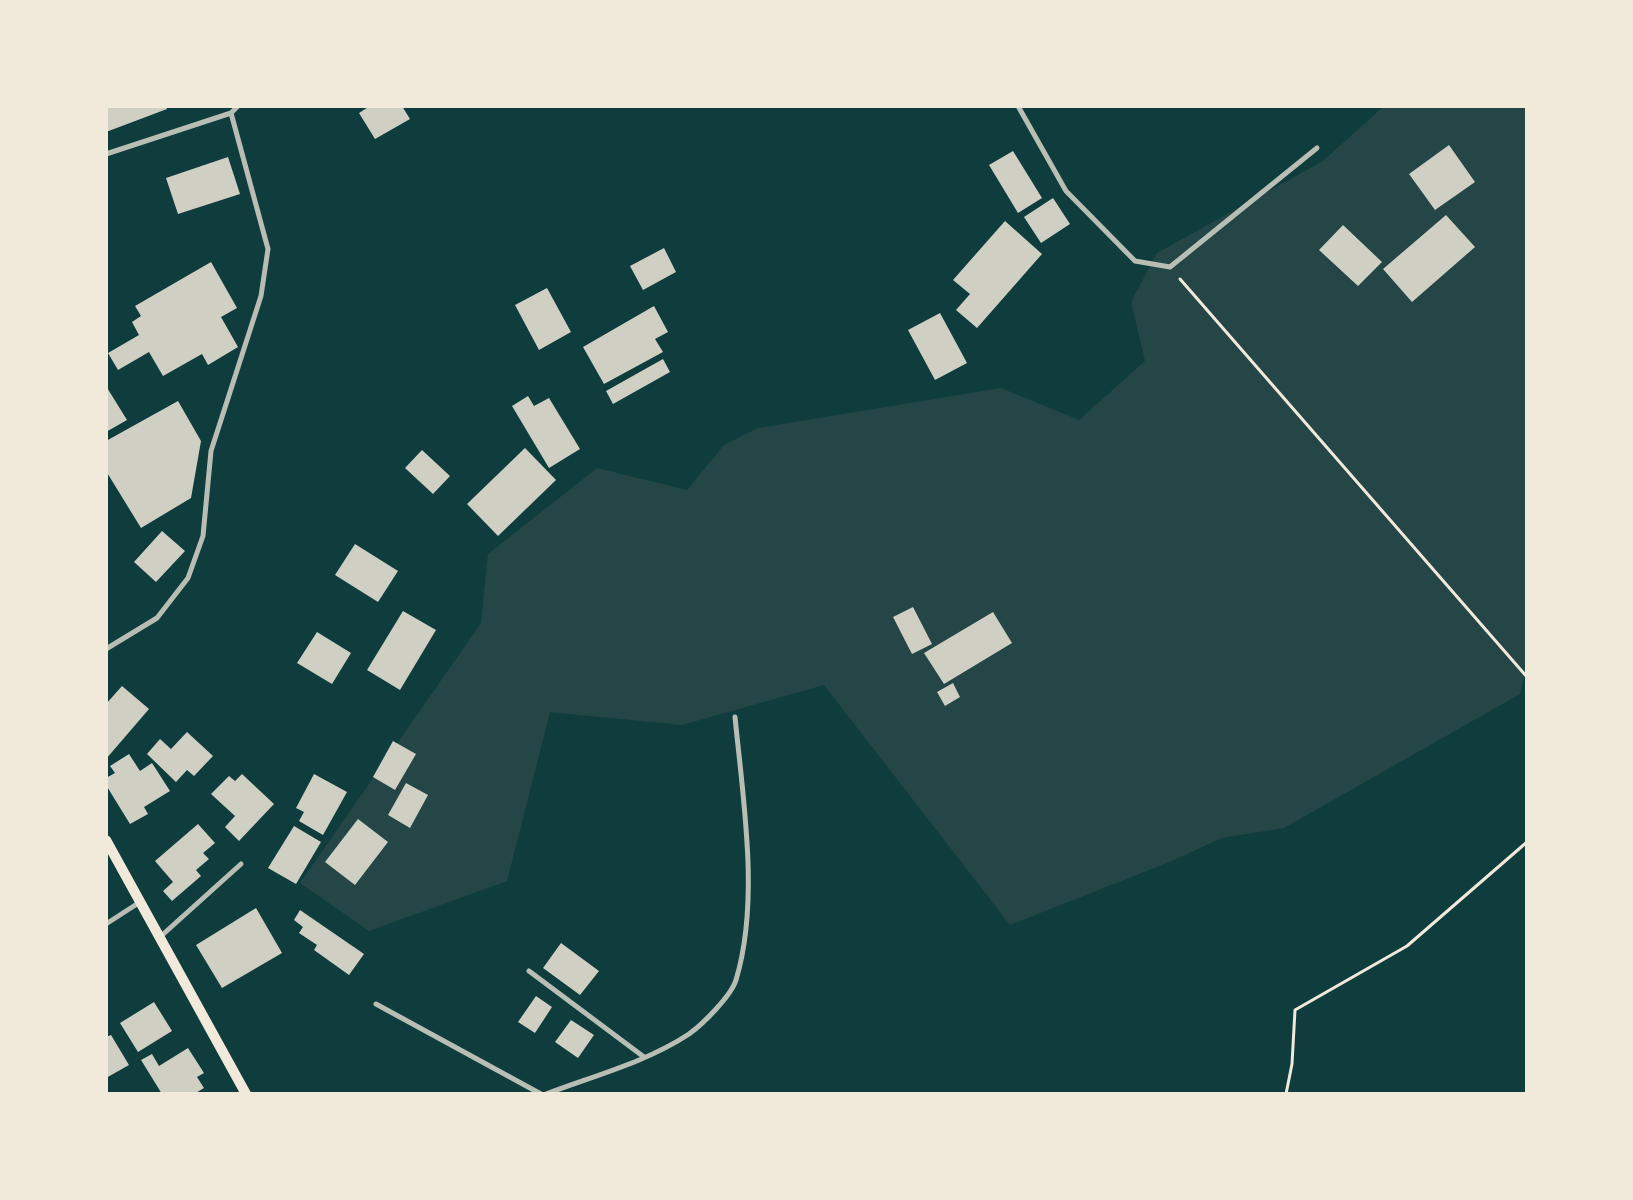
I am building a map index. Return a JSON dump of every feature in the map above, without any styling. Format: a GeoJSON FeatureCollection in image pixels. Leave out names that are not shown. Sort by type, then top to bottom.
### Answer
{"type":"FeatureCollection","features":[{"type":"Feature","properties":{"kind":"main road"},"geometry":{"type":"LineString","coordinates":[[106,840],[246,1094]]}},
{"type":"Feature","properties":{"kind":"street"},"geometry":{"type":"LineString","coordinates":[[106,154],[230,112],[238,106]]}},
{"type":"Feature","properties":{"kind":"street"},"geometry":{"type":"LineString","coordinates":[[1018,106],[1066,192],[1135,261],[1170,267],[1317,148]]}},
{"type":"Feature","properties":{"kind":"street"},"geometry":{"type":"LineString","coordinates":[[106,649],[157,618],[188,578],[203,536],[211,451],[261,296],[268,248],[230,112]]}},
{"type":"Feature","properties":{"kind":"street"},"geometry":{"type":"LineString","coordinates":[[546,1094],[644,1057],[689,1034],[714,1010],[735,982],[748,917],[745,820],[735,717]]}},
{"type":"Feature","properties":{"kind":"street"},"geometry":{"type":"LineString","coordinates":[[160,937],[241,864]]}},
{"type":"Feature","properties":{"kind":"street"},"geometry":{"type":"LineString","coordinates":[[106,924],[140,902]]}},
{"type":"Feature","properties":{"kind":"street"},"geometry":{"type":"LineString","coordinates":[[529,971],[644,1057]]}},
{"type":"Feature","properties":{"kind":"street"},"geometry":{"type":"LineString","coordinates":[[376,1004],[541,1094]]}},
{"type":"Feature","properties":{"kind":"path"},"geometry":{"type":"LineString","coordinates":[[1170,267],[1527,677]]}},
{"type":"Feature","properties":{"kind":"path"},"geometry":{"type":"LineString","coordinates":[[1286,1094],[1292,1064],[1295,1010],[1408,946],[1527,842]]}},
{"type":"Feature","properties":{"kind":"shaded area"},"geometry":{"type":"Polygon","coordinates":[[[1384,106],[1527,106],[1527,665],[1520,694],[1284,828],[1222,838],[1167,863],[1010,925],[824,685],[682,725],[550,712],[507,881],[369,931],[300,883],[481,623],[488,554],[597,468],[687,490],[724,445],[758,428],[1001,388],[1079,420],[1145,361],[1131,302],[1157,253],[1323,161],[1384,106]]]}},
{"type":"Feature","properties":{"kind":"building"},"geometry":{"type":"Polygon","coordinates":[[[106,106],[166,106],[167,109],[106,132],[106,106]]]}},
{"type":"Feature","properties":{"kind":"building"},"geometry":{"type":"Polygon","coordinates":[[[370,106],[402,106],[410,119],[375,139],[359,113],[370,106]]]}},
{"type":"Feature","properties":{"kind":"building"},"geometry":{"type":"Polygon","coordinates":[[[1449,145],[1475,182],[1435,210],[1409,174],[1449,145]]]}},
{"type":"Feature","properties":{"kind":"building"},"geometry":{"type":"Polygon","coordinates":[[[1013,151],[1042,198],[1018,213],[989,165],[1013,151]]]}},
{"type":"Feature","properties":{"kind":"building"},"geometry":{"type":"Polygon","coordinates":[[[228,157],[240,194],[178,214],[166,178],[228,157]]]}},
{"type":"Feature","properties":{"kind":"building"},"geometry":{"type":"Polygon","coordinates":[[[1053,198],[1070,224],[1041,243],[1024,217],[1053,198]]]}},
{"type":"Feature","properties":{"kind":"building"},"geometry":{"type":"Polygon","coordinates":[[[1446,215],[1475,247],[1412,302],[1383,269],[1446,215]]]}},
{"type":"Feature","properties":{"kind":"building"},"geometry":{"type":"Polygon","coordinates":[[[1005,221],[1042,254],[977,328],[956,310],[970,294],[953,280],[1005,221]]]}},
{"type":"Feature","properties":{"kind":"building"},"geometry":{"type":"Polygon","coordinates":[[[1343,225],[1382,262],[1358,286],[1319,250],[1343,225]]]}},
{"type":"Feature","properties":{"kind":"building"},"geometry":{"type":"Polygon","coordinates":[[[664,248],[676,272],[643,290],[630,266],[664,248]]]}},
{"type":"Feature","properties":{"kind":"building"},"geometry":{"type":"Polygon","coordinates":[[[211,262],[237,308],[221,317],[238,347],[208,365],[202,354],[163,376],[149,352],[118,370],[108,353],[139,335],[132,322],[141,316],[135,306],[211,262]]]}},
{"type":"Feature","properties":{"kind":"building"},"geometry":{"type":"Polygon","coordinates":[[[547,288],[571,332],[539,350],[515,305],[547,288]]]}},
{"type":"Feature","properties":{"kind":"building"},"geometry":{"type":"Polygon","coordinates":[[[654,306],[668,332],[655,339],[663,352],[604,384],[583,347],[654,306]]]}},
{"type":"Feature","properties":{"kind":"building"},"geometry":{"type":"Polygon","coordinates":[[[940,313],[967,363],[935,380],[908,330],[940,313]]]}},
{"type":"Feature","properties":{"kind":"building"},"geometry":{"type":"Polygon","coordinates":[[[663,359],[670,372],[613,404],[606,391],[663,359]]]}},
{"type":"Feature","properties":{"kind":"building"},"geometry":{"type":"Polygon","coordinates":[[[106,386],[127,420],[106,432],[106,386]]]}},
{"type":"Feature","properties":{"kind":"building"},"geometry":{"type":"Polygon","coordinates":[[[528,396],[534,406],[549,398],[580,449],[549,468],[512,406],[528,396]]]}},
{"type":"Feature","properties":{"kind":"building"},"geometry":{"type":"Polygon","coordinates":[[[178,401],[201,441],[191,498],[141,528],[106,471],[106,441],[178,401]]]}},
{"type":"Feature","properties":{"kind":"building"},"geometry":{"type":"Polygon","coordinates":[[[525,448],[556,480],[498,536],[467,504],[525,448]]]}},
{"type":"Feature","properties":{"kind":"building"},"geometry":{"type":"Polygon","coordinates":[[[422,450],[450,476],[433,494],[405,468],[422,450]]]}},
{"type":"Feature","properties":{"kind":"building"},"geometry":{"type":"Polygon","coordinates":[[[162,531],[185,551],[156,582],[134,562],[162,531]]]}},
{"type":"Feature","properties":{"kind":"building"},"geometry":{"type":"Polygon","coordinates":[[[355,544],[398,571],[378,602],[335,575],[355,544]]]}},
{"type":"Feature","properties":{"kind":"building"},"geometry":{"type":"Polygon","coordinates":[[[913,607],[932,644],[912,654],[893,617],[913,607]]]}},
{"type":"Feature","properties":{"kind":"building"},"geometry":{"type":"Polygon","coordinates":[[[403,611],[436,630],[400,690],[367,670],[403,611]]]}},
{"type":"Feature","properties":{"kind":"building"},"geometry":{"type":"Polygon","coordinates":[[[993,612],[1012,643],[944,684],[924,653],[993,612]]]}},
{"type":"Feature","properties":{"kind":"building"},"geometry":{"type":"Polygon","coordinates":[[[317,632],[351,653],[332,684],[297,663],[317,632]]]}},
{"type":"Feature","properties":{"kind":"building"},"geometry":{"type":"Polygon","coordinates":[[[953,683],[960,697],[945,706],[937,692],[953,683]]]}},
{"type":"Feature","properties":{"kind":"building"},"geometry":{"type":"Polygon","coordinates":[[[122,686],[149,709],[106,759],[106,704],[122,686]]]}},
{"type":"Feature","properties":{"kind":"building"},"geometry":{"type":"Polygon","coordinates":[[[187,732],[213,756],[194,776],[187,770],[176,782],[147,754],[160,739],[171,749],[187,732]]]}},
{"type":"Feature","properties":{"kind":"building"},"geometry":{"type":"Polygon","coordinates":[[[393,741],[416,754],[395,790],[373,777],[393,741]]]}},
{"type":"Feature","properties":{"kind":"building"},"geometry":{"type":"Polygon","coordinates":[[[129,754],[140,771],[152,763],[170,791],[144,807],[148,814],[130,824],[106,785],[106,778],[115,773],[110,766],[129,754]]]}},
{"type":"Feature","properties":{"kind":"building"},"geometry":{"type":"Polygon","coordinates":[[[242,774],[274,804],[239,841],[225,827],[235,816],[211,794],[229,776],[235,781],[242,774]]]}},
{"type":"Feature","properties":{"kind":"building"},"geometry":{"type":"Polygon","coordinates":[[[314,774],[347,792],[323,835],[299,821],[304,812],[296,808],[314,774]]]}},
{"type":"Feature","properties":{"kind":"building"},"geometry":{"type":"Polygon","coordinates":[[[406,783],[428,795],[410,828],[388,815],[406,783]]]}},
{"type":"Feature","properties":{"kind":"building"},"geometry":{"type":"Polygon","coordinates":[[[358,819],[388,842],[355,885],[325,862],[358,819]]]}},
{"type":"Feature","properties":{"kind":"building"},"geometry":{"type":"Polygon","coordinates":[[[198,824],[215,843],[203,853],[209,859],[196,870],[201,876],[172,901],[163,891],[173,882],[155,861],[198,824]]]}},
{"type":"Feature","properties":{"kind":"building"},"geometry":{"type":"Polygon","coordinates":[[[294,826],[321,842],[296,884],[268,868],[294,826]]]}},
{"type":"Feature","properties":{"kind":"building"},"geometry":{"type":"Polygon","coordinates":[[[256,908],[282,953],[222,988],[196,945],[256,908]]]}},
{"type":"Feature","properties":{"kind":"building"},"geometry":{"type":"Polygon","coordinates":[[[300,910],[364,954],[349,975],[314,950],[317,945],[299,933],[303,927],[294,920],[300,910]]]}},
{"type":"Feature","properties":{"kind":"building"},"geometry":{"type":"Polygon","coordinates":[[[561,943],[599,971],[580,995],[543,968],[561,943]]]}},
{"type":"Feature","properties":{"kind":"building"},"geometry":{"type":"Polygon","coordinates":[[[536,996],[552,1007],[535,1033],[518,1022],[536,996]]]}},
{"type":"Feature","properties":{"kind":"building"},"geometry":{"type":"Polygon","coordinates":[[[154,1002],[172,1031],[138,1052],[120,1023],[154,1002]]]}},
{"type":"Feature","properties":{"kind":"building"},"geometry":{"type":"Polygon","coordinates":[[[571,1020],[594,1035],[578,1058],[555,1042],[571,1020]]]}},
{"type":"Feature","properties":{"kind":"building"},"geometry":{"type":"Polygon","coordinates":[[[111,1035],[129,1065],[106,1078],[106,1037],[111,1035]]]}},
{"type":"Feature","properties":{"kind":"building"},"geometry":{"type":"Polygon","coordinates":[[[188,1048],[204,1073],[197,1077],[204,1088],[194,1094],[162,1094],[141,1060],[152,1054],[159,1066],[188,1048]]]}}]}
